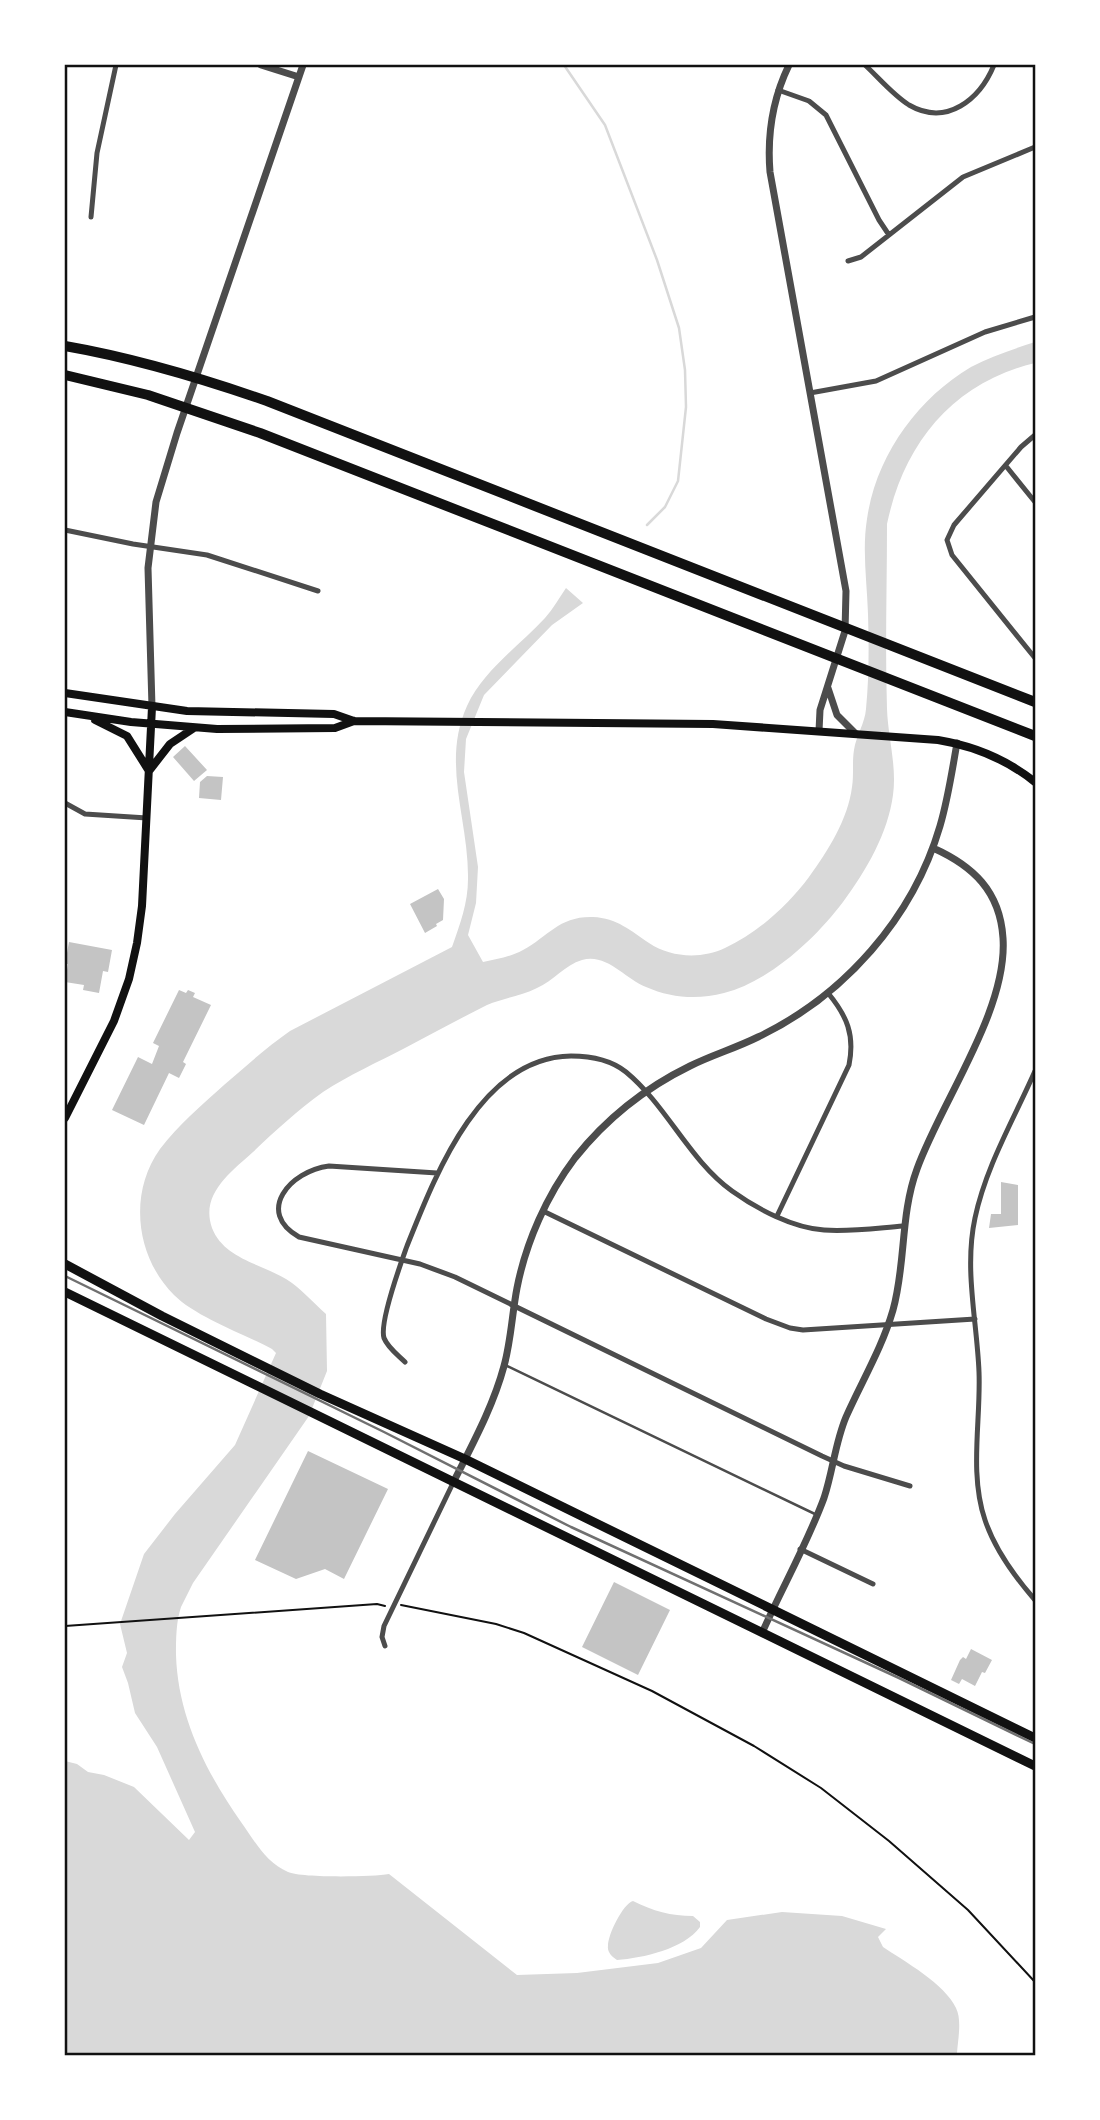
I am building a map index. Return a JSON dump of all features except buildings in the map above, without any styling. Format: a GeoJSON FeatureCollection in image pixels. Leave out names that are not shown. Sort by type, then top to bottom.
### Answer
{"type":"FeatureCollection","features":[{"type":"Feature","properties":{"kind":"highway"},"geometry":{"type":"LineString","coordinates":[[65,339],[102,352],[216,383],[267,401],[1035,702]]}},
{"type":"Feature","properties":{"kind":"highway"},"geometry":{"type":"LineString","coordinates":[[65,346],[102,352]]}},
{"type":"Feature","properties":{"kind":"highway"},"geometry":{"type":"LineString","coordinates":[[65,375],[148,395],[260,433],[1035,736]]}},
{"type":"Feature","properties":{"kind":"main road"},"geometry":{"type":"LineString","coordinates":[[65,693],[152,707],[230,713],[334,713],[354,721]]}},
{"type":"Feature","properties":{"kind":"main road"},"geometry":{"type":"LineString","coordinates":[[65,1118],[114,1021],[129,979],[140,923],[152,707]]}},
{"type":"Feature","properties":{"kind":"main road"},"geometry":{"type":"LineString","coordinates":[[65,712],[196,727],[335,728],[354,721],[472,721],[713,724],[855,733],[957,743],[999,758],[1035,782]]}},
{"type":"Feature","properties":{"kind":"main road"},"geometry":{"type":"LineString","coordinates":[[87,716],[127,736],[149,771]]}},
{"type":"Feature","properties":{"kind":"main road"},"geometry":{"type":"LineString","coordinates":[[149,771],[170,744],[196,727]]}},
{"type":"Feature","properties":{"kind":"main road"},"geometry":{"type":"LineString","coordinates":[[65,1265],[320,1394],[465,1459],[1035,1738]]}},
{"type":"Feature","properties":{"kind":"main road"},"geometry":{"type":"LineString","coordinates":[[65,1292],[1035,1766]]}},
{"type":"Feature","properties":{"kind":"street"},"geometry":{"type":"LineString","coordinates":[[92,217],[97,153],[116,65]]}},
{"type":"Feature","properties":{"kind":"street"},"geometry":{"type":"LineString","coordinates":[[261,65],[299,77]]}},
{"type":"Feature","properties":{"kind":"street"},"geometry":{"type":"LineString","coordinates":[[152,707],[149,547],[156,502],[303,65]]}},
{"type":"Feature","properties":{"kind":"street"},"geometry":{"type":"LineString","coordinates":[[789,65],[778,90],[771,124],[770,172],[846,591],[845,631],[820,710],[819,731]]}},
{"type":"Feature","properties":{"kind":"street"},"geometry":{"type":"LineString","coordinates":[[865,65],[908,104],[921,110],[939,112],[956,108],[976,96],[985,85],[994,65]]}},
{"type":"Feature","properties":{"kind":"street"},"geometry":{"type":"LineString","coordinates":[[778,90],[809,101],[826,115],[889,235]]}},
{"type":"Feature","properties":{"kind":"street"},"geometry":{"type":"LineString","coordinates":[[848,261],[861,257],[963,177],[1035,147]]}},
{"type":"Feature","properties":{"kind":"street"},"geometry":{"type":"LineString","coordinates":[[810,393],[876,381],[985,331],[1035,317]]}},
{"type":"Feature","properties":{"kind":"street"},"geometry":{"type":"LineString","coordinates":[[1035,435],[951,529],[947,544],[952,555],[1035,658]]}},
{"type":"Feature","properties":{"kind":"street"},"geometry":{"type":"LineString","coordinates":[[1006,466],[1035,502]]}},
{"type":"Feature","properties":{"kind":"street"},"geometry":{"type":"LineString","coordinates":[[65,530],[149,547],[207,555],[318,591]]}},
{"type":"Feature","properties":{"kind":"street"},"geometry":{"type":"LineString","coordinates":[[827,687],[837,715],[855,733]]}},
{"type":"Feature","properties":{"kind":"street"},"geometry":{"type":"LineString","coordinates":[[385,1646],[382,1637],[384,1626],[492,1400],[505,1365],[523,1261],[543,1211],[559,1182],[585,1146],[611,1119],[645,1092],[690,1066],[777,1027],[828,993],[856,967],[890,927],[912,891],[933,848],[957,743]]}},
{"type":"Feature","properties":{"kind":"street"},"geometry":{"type":"LineString","coordinates":[[65,803],[85,814],[147,818]]}},
{"type":"Feature","properties":{"kind":"street"},"geometry":{"type":"LineString","coordinates":[[762,1633],[817,1515],[827,1489],[847,1415],[873,1363],[888,1325],[898,1289],[903,1226],[916,1171],[976,1042],[996,988],[1003,957],[1000,918],[985,885],[964,864],[933,848]]}},
{"type":"Feature","properties":{"kind":"street"},"geometry":{"type":"LineString","coordinates":[[777,1216],[849,1065],[852,1044],[850,1029],[846,1017],[828,993]]}},
{"type":"Feature","properties":{"kind":"street"},"geometry":{"type":"LineString","coordinates":[[405,1362],[386,1342],[383,1329],[402,1260],[437,1173],[456,1137],[485,1100],[519,1073],[542,1061],[568,1056],[602,1060],[627,1073],[718,1179],[739,1196],[777,1216],[823,1230],[903,1226]]}},
{"type":"Feature","properties":{"kind":"street"},"geometry":{"type":"LineString","coordinates":[[1035,1071],[990,1168],[972,1233],[971,1266],[979,1376],[978,1464],[982,1510],[1000,1552],[1035,1600]]}},
{"type":"Feature","properties":{"kind":"street"},"geometry":{"type":"LineString","coordinates":[[437,1173],[321,1167],[298,1176],[288,1186],[282,1197],[282,1219],[289,1230],[299,1237],[420,1264],[455,1277],[833,1461],[910,1486]]}},
{"type":"Feature","properties":{"kind":"street"},"geometry":{"type":"LineString","coordinates":[[543,1211],[785,1326],[803,1330],[975,1319]]}},
{"type":"Feature","properties":{"kind":"street"},"geometry":{"type":"LineString","coordinates":[[800,1549],[873,1584]]}},
{"type":"Feature","properties":{"kind":"lane"},"geometry":{"type":"LineString","coordinates":[[505,1365],[817,1515]]}},
{"type":"Feature","properties":{"kind":"path"},"geometry":{"type":"LineString","coordinates":[[65,1626],[377,1604],[470,1619],[524,1633],[652,1691],[754,1746],[821,1787],[889,1841],[968,1910],[1035,1982]]}},
{"type":"Feature","properties":{"kind":"shaded area"},"geometry":{"type":"Polygon","coordinates":[[[1035,342],[1035,363],[1006,372],[980,385],[957,401],[937,421],[906,467],[895,495],[887,524],[886,616],[887,709],[894,773],[893,795],[881,837],[868,865],[843,902],[819,930],[790,957],[758,979],[724,993],[704,997],[675,996],[655,991],[600,960],[576,962],[537,988],[487,1005],[333,1086],[287,1121],[227,1176],[214,1194],[209,1216],[212,1228],[226,1248],[292,1283],[326,1314],[327,1371],[309,1416],[193,1583],[181,1607],[176,1637],[182,1700],[196,1743],[216,1784],[241,1822],[261,1850],[280,1868],[295,1874],[321,1876],[389,1874],[517,1975],[577,1973],[658,1963],[701,1948],[727,1920],[782,1912],[842,1916],[886,1929],[878,1937],[883,1947],[923,1974],[951,1999],[959,2018],[959,2055],[65,2055],[65,1761],[77,1764],[88,1772],[104,1775],[134,1787],[189,1840],[195,1832],[157,1747],[135,1713],[122,1667],[127,1653],[120,1624],[144,1554],[235,1445],[276,1353],[195,1311],[174,1295],[161,1280],[144,1244],[140,1205],[143,1185],[160,1149],[182,1123],[281,1037],[452,947],[461,922],[468,888],[467,857],[456,770],[460,727],[467,706],[482,681],[545,618],[566,588],[583,603],[552,625],[484,695],[466,739],[464,772],[478,867],[476,903],[468,935],[483,962],[518,952],[563,923],[593,917],[617,923],[667,952],[707,954],[737,942],[782,908],[823,856],[842,823],[850,799],[854,750],[865,714],[868,685],[865,554],[867,519],[879,473],[902,431],[933,395],[971,367],[1035,342]]]}},
{"type":"Feature","properties":{"kind":"shaded area"},"geometry":{"type":"Polygon","coordinates":[[[633,1901],[662,1912],[693,1916],[700,1922],[700,1927],[674,1947],[617,1960],[609,1952],[609,1941],[621,1913],[633,1901]]]}},
{"type":"Feature","properties":{"kind":"waterway"},"geometry":{"type":"LineString","coordinates":[[564,65],[605,125],[657,260],[679,328],[685,370],[686,407],[678,481],[665,507],[647,525]]}},
{"type":"Feature","properties":{"kind":"railway"},"geometry":{"type":"LineString","coordinates":[[65,1276],[571,1527],[899,1678],[1035,1744]]}}]}
